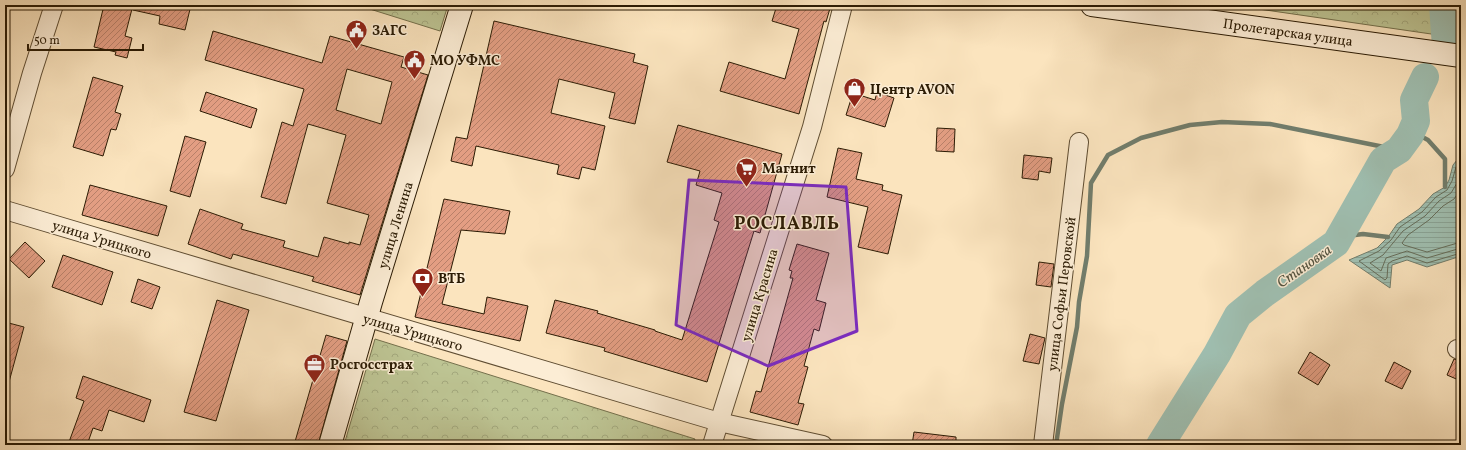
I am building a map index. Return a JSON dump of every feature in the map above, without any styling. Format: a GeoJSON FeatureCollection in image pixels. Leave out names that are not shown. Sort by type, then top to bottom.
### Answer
{"type":"FeatureCollection","features":[{"type":"Feature","properties":{"kind":"main road","name":"улица Ленина"},"geometry":{"type":"LineString","coordinates":[[330,445],[366,318],[462,5]]}},
{"type":"Feature","properties":{"kind":"main road","name":"Пролетарская улица"},"geometry":{"type":"LineString","coordinates":[[1092,5],[1461,56]]}},
{"type":"Feature","properties":{"kind":"street"},"geometry":{"type":"LineString","coordinates":[[5,169],[32,73],[54,5]]}},
{"type":"Feature","properties":{"kind":"street","name":"улица Красина"},"geometry":{"type":"LineString","coordinates":[[712,445],[812,127],[843,5]]}},
{"type":"Feature","properties":{"kind":"street","name":"улица Софьи Перовской"},"geometry":{"type":"LineString","coordinates":[[1043,445],[1079,142]]}},
{"type":"Feature","properties":{"kind":"street","name":"улица Урицкого"},"geometry":{"type":"LineString","coordinates":[[5,210],[719,422],[823,445]]}},
{"type":"Feature","properties":{"kind":"highlighted area"},"geometry":{"type":"Polygon","coordinates":[[[689,180],[846,187],[857,331],[768,366],[676,325],[689,180]]]}},
{"type":"Feature","properties":{"kind":"green space"},"geometry":{"type":"Polygon","coordinates":[[[357,5],[448,5],[440,31],[357,5]]]}},
{"type":"Feature","properties":{"kind":"green space"},"geometry":{"type":"Polygon","coordinates":[[[1231,5],[1461,5],[1461,39],[1452,37],[1231,5]]]}},
{"type":"Feature","properties":{"kind":"green space"},"geometry":{"type":"Polygon","coordinates":[[[375,339],[695,439],[693,445],[344,445],[375,339]]]}},
{"type":"Feature","properties":{"kind":"water"},"geometry":{"type":"Polygon","coordinates":[[[1461,155],[1461,256],[1427,267],[1407,260],[1392,265],[1390,288],[1349,260],[1377,248],[1388,237],[1397,224],[1419,209],[1433,194],[1445,187],[1449,180],[1453,165],[1461,155]]]}},
{"type":"Feature","properties":{"kind":"building"},"geometry":{"type":"Polygon","coordinates":[[[104,5],[133,5],[125,36],[132,38],[127,58],[115,55],[116,52],[94,47],[104,5]]]}},
{"type":"Feature","properties":{"kind":"building"},"geometry":{"type":"Polygon","coordinates":[[[134,5],[191,5],[185,30],[159,24],[160,16],[133,10],[134,5]]]}},
{"type":"Feature","properties":{"kind":"building"},"geometry":{"type":"Polygon","coordinates":[[[777,5],[831,5],[826,22],[824,21],[799,114],[720,91],[729,62],[785,79],[799,29],[772,21],[777,5]]]}},
{"type":"Feature","properties":{"kind":"building"},"geometry":{"type":"Polygon","coordinates":[[[494,21],[635,54],[633,62],[648,66],[635,124],[609,118],[615,93],[559,79],[551,113],[605,126],[595,170],[582,167],[579,179],[557,174],[559,165],[476,146],[472,166],[451,161],[456,137],[467,139],[494,21]]]}},
{"type":"Feature","properties":{"kind":"building"},"geometry":{"type":"Polygon","coordinates":[[[213,31],[322,63],[330,36],[404,57],[401,67],[428,75],[360,295],[312,281],[314,277],[233,254],[231,259],[188,244],[200,209],[243,224],[241,229],[285,241],[283,247],[318,257],[324,237],[349,244],[349,242],[360,245],[369,215],[327,203],[346,135],[308,124],[286,204],[261,197],[282,122],[293,126],[304,89],[205,60],[213,31]],[[347,69],[336,110],[381,124],[392,82],[347,69]]]}},
{"type":"Feature","properties":{"kind":"building"},"geometry":{"type":"Polygon","coordinates":[[[93,77],[123,86],[115,112],[121,114],[116,130],[111,129],[103,156],[73,147],[93,77]]]}},
{"type":"Feature","properties":{"kind":"building"},"geometry":{"type":"Polygon","coordinates":[[[206,92],[257,109],[251,128],[200,111],[206,92]]]}},
{"type":"Feature","properties":{"kind":"building"},"geometry":{"type":"Polygon","coordinates":[[[877,92],[894,98],[885,127],[846,115],[853,93],[875,100],[877,92]]]}},
{"type":"Feature","properties":{"kind":"building"},"geometry":{"type":"Polygon","coordinates":[[[678,125],[782,154],[760,233],[754,231],[707,382],[604,351],[605,348],[546,333],[555,300],[598,311],[597,313],[655,330],[682,340],[719,222],[714,220],[722,193],[696,185],[700,171],[667,162],[678,125]]]}},
{"type":"Feature","properties":{"kind":"building"},"geometry":{"type":"Polygon","coordinates":[[[937,128],[955,129],[954,152],[936,151],[937,128]]]}},
{"type":"Feature","properties":{"kind":"building"},"geometry":{"type":"Polygon","coordinates":[[[185,136],[206,142],[190,197],[170,191],[185,136]]]}},
{"type":"Feature","properties":{"kind":"building"},"geometry":{"type":"Polygon","coordinates":[[[838,148],[862,153],[856,179],[883,185],[882,190],[902,195],[888,254],[858,247],[868,207],[827,197],[838,148]]]}},
{"type":"Feature","properties":{"kind":"building"},"geometry":{"type":"Polygon","coordinates":[[[1024,155],[1052,158],[1050,173],[1039,171],[1038,180],[1022,178],[1024,155]]]}},
{"type":"Feature","properties":{"kind":"building"},"geometry":{"type":"Polygon","coordinates":[[[90,185],[167,206],[158,236],[82,215],[90,185]]]}},
{"type":"Feature","properties":{"kind":"building"},"geometry":{"type":"Polygon","coordinates":[[[444,199],[510,211],[505,234],[461,230],[442,304],[484,314],[487,297],[528,306],[520,341],[415,317],[444,199]]]}},
{"type":"Feature","properties":{"kind":"building"},"geometry":{"type":"Polygon","coordinates":[[[25,242],[45,261],[29,278],[9,259],[25,242]]]}},
{"type":"Feature","properties":{"kind":"building"},"geometry":{"type":"Polygon","coordinates":[[[797,244],[829,253],[816,300],[826,303],[819,331],[814,329],[804,366],[808,367],[798,403],[804,404],[798,425],[750,412],[756,391],[761,392],[793,278],[790,278],[792,271],[789,270],[797,244]]]}},
{"type":"Feature","properties":{"kind":"building"},"geometry":{"type":"Polygon","coordinates":[[[63,255],[113,272],[102,305],[52,287],[63,255]]]}},
{"type":"Feature","properties":{"kind":"building"},"geometry":{"type":"Polygon","coordinates":[[[1039,262],[1054,264],[1051,287],[1036,285],[1039,262]]]}},
{"type":"Feature","properties":{"kind":"building"},"geometry":{"type":"Polygon","coordinates":[[[138,279],[160,287],[152,309],[131,302],[138,279]]]}},
{"type":"Feature","properties":{"kind":"building"},"geometry":{"type":"Polygon","coordinates":[[[217,300],[249,310],[216,421],[184,412],[217,300]]]}},
{"type":"Feature","properties":{"kind":"building"},"geometry":{"type":"Polygon","coordinates":[[[5,322],[24,327],[9,382],[5,381],[5,322]]]}},
{"type":"Feature","properties":{"kind":"building"},"geometry":{"type":"Polygon","coordinates":[[[1030,334],[1045,338],[1039,364],[1023,361],[1030,334]]]}},
{"type":"Feature","properties":{"kind":"building"},"geometry":{"type":"Polygon","coordinates":[[[326,335],[347,341],[318,445],[294,445],[326,335]]]}},
{"type":"Feature","properties":{"kind":"building"},"geometry":{"type":"Polygon","coordinates":[[[1310,352],[1330,365],[1318,385],[1298,373],[1310,352]]]}},
{"type":"Feature","properties":{"kind":"building"},"geometry":{"type":"Polygon","coordinates":[[[1454,359],[1461,361],[1461,381],[1447,375],[1454,359]]]}},
{"type":"Feature","properties":{"kind":"building"},"geometry":{"type":"Polygon","coordinates":[[[1394,362],[1411,371],[1402,389],[1385,381],[1394,362]]]}},
{"type":"Feature","properties":{"kind":"building"},"geometry":{"type":"Polygon","coordinates":[[[83,376],[151,400],[144,422],[109,410],[102,431],[93,428],[87,445],[79,445],[69,442],[84,401],[76,398],[83,376]]]}},
{"type":"Feature","properties":{"kind":"building"},"geometry":{"type":"Polygon","coordinates":[[[914,432],[956,437],[956,445],[912,445],[914,432]]]}},
{"type":"Feature","properties":{"kind":"waterway","name":"Становка"},"geometry":{"type":"LineString","coordinates":[[1443,5],[1446,47]]}},
{"type":"Feature","properties":{"kind":"waterway","name":"Становка"},"geometry":{"type":"LineString","coordinates":[[1160,445],[1217,354],[1238,315],[1265,293],[1336,243],[1383,160],[1399,150],[1410,135],[1416,121],[1414,100],[1425,77]]}},
{"type":"Feature","properties":{"kind":"waterway"},"geometry":{"type":"LineString","coordinates":[[1056,445],[1062,404],[1077,327],[1079,302],[1087,256],[1091,183],[1108,155],[1141,138],[1190,125],[1222,122],[1270,124],[1399,150]]}},
{"type":"Feature","properties":{"kind":"waterway"},"geometry":{"type":"LineString","coordinates":[[1411,131],[1428,140],[1445,159],[1445,187]]}},
{"type":"Feature","properties":{"kind":"waterway"},"geometry":{"type":"LineString","coordinates":[[1339,237],[1363,234],[1388,237]]}},
{"type":"Feature","properties":{"kind":"place","name":"ЗАГС"},"geometry":{"type":"Point","coordinates":[356,50]}},
{"type":"Feature","properties":{"kind":"place","name":"МО УФМС"},"geometry":{"type":"Point","coordinates":[415,80]}},
{"type":"Feature","properties":{"kind":"place","name":"Центр AVON"},"geometry":{"type":"Point","coordinates":[855,108]}},
{"type":"Feature","properties":{"kind":"place","name":"Магнит"},"geometry":{"type":"Point","coordinates":[746,188]}},
{"type":"Feature","properties":{"kind":"place","name":"ВТБ"},"geometry":{"type":"Point","coordinates":[423,298]}},
{"type":"Feature","properties":{"kind":"place","name":"Росгосстрах"},"geometry":{"type":"Point","coordinates":[315,384]}},
{"type":"Feature","properties":{"kind":"district","name":"РОСЛАВЛЬ"},"geometry":{"type":"Point","coordinates":[787,223]}}]}
